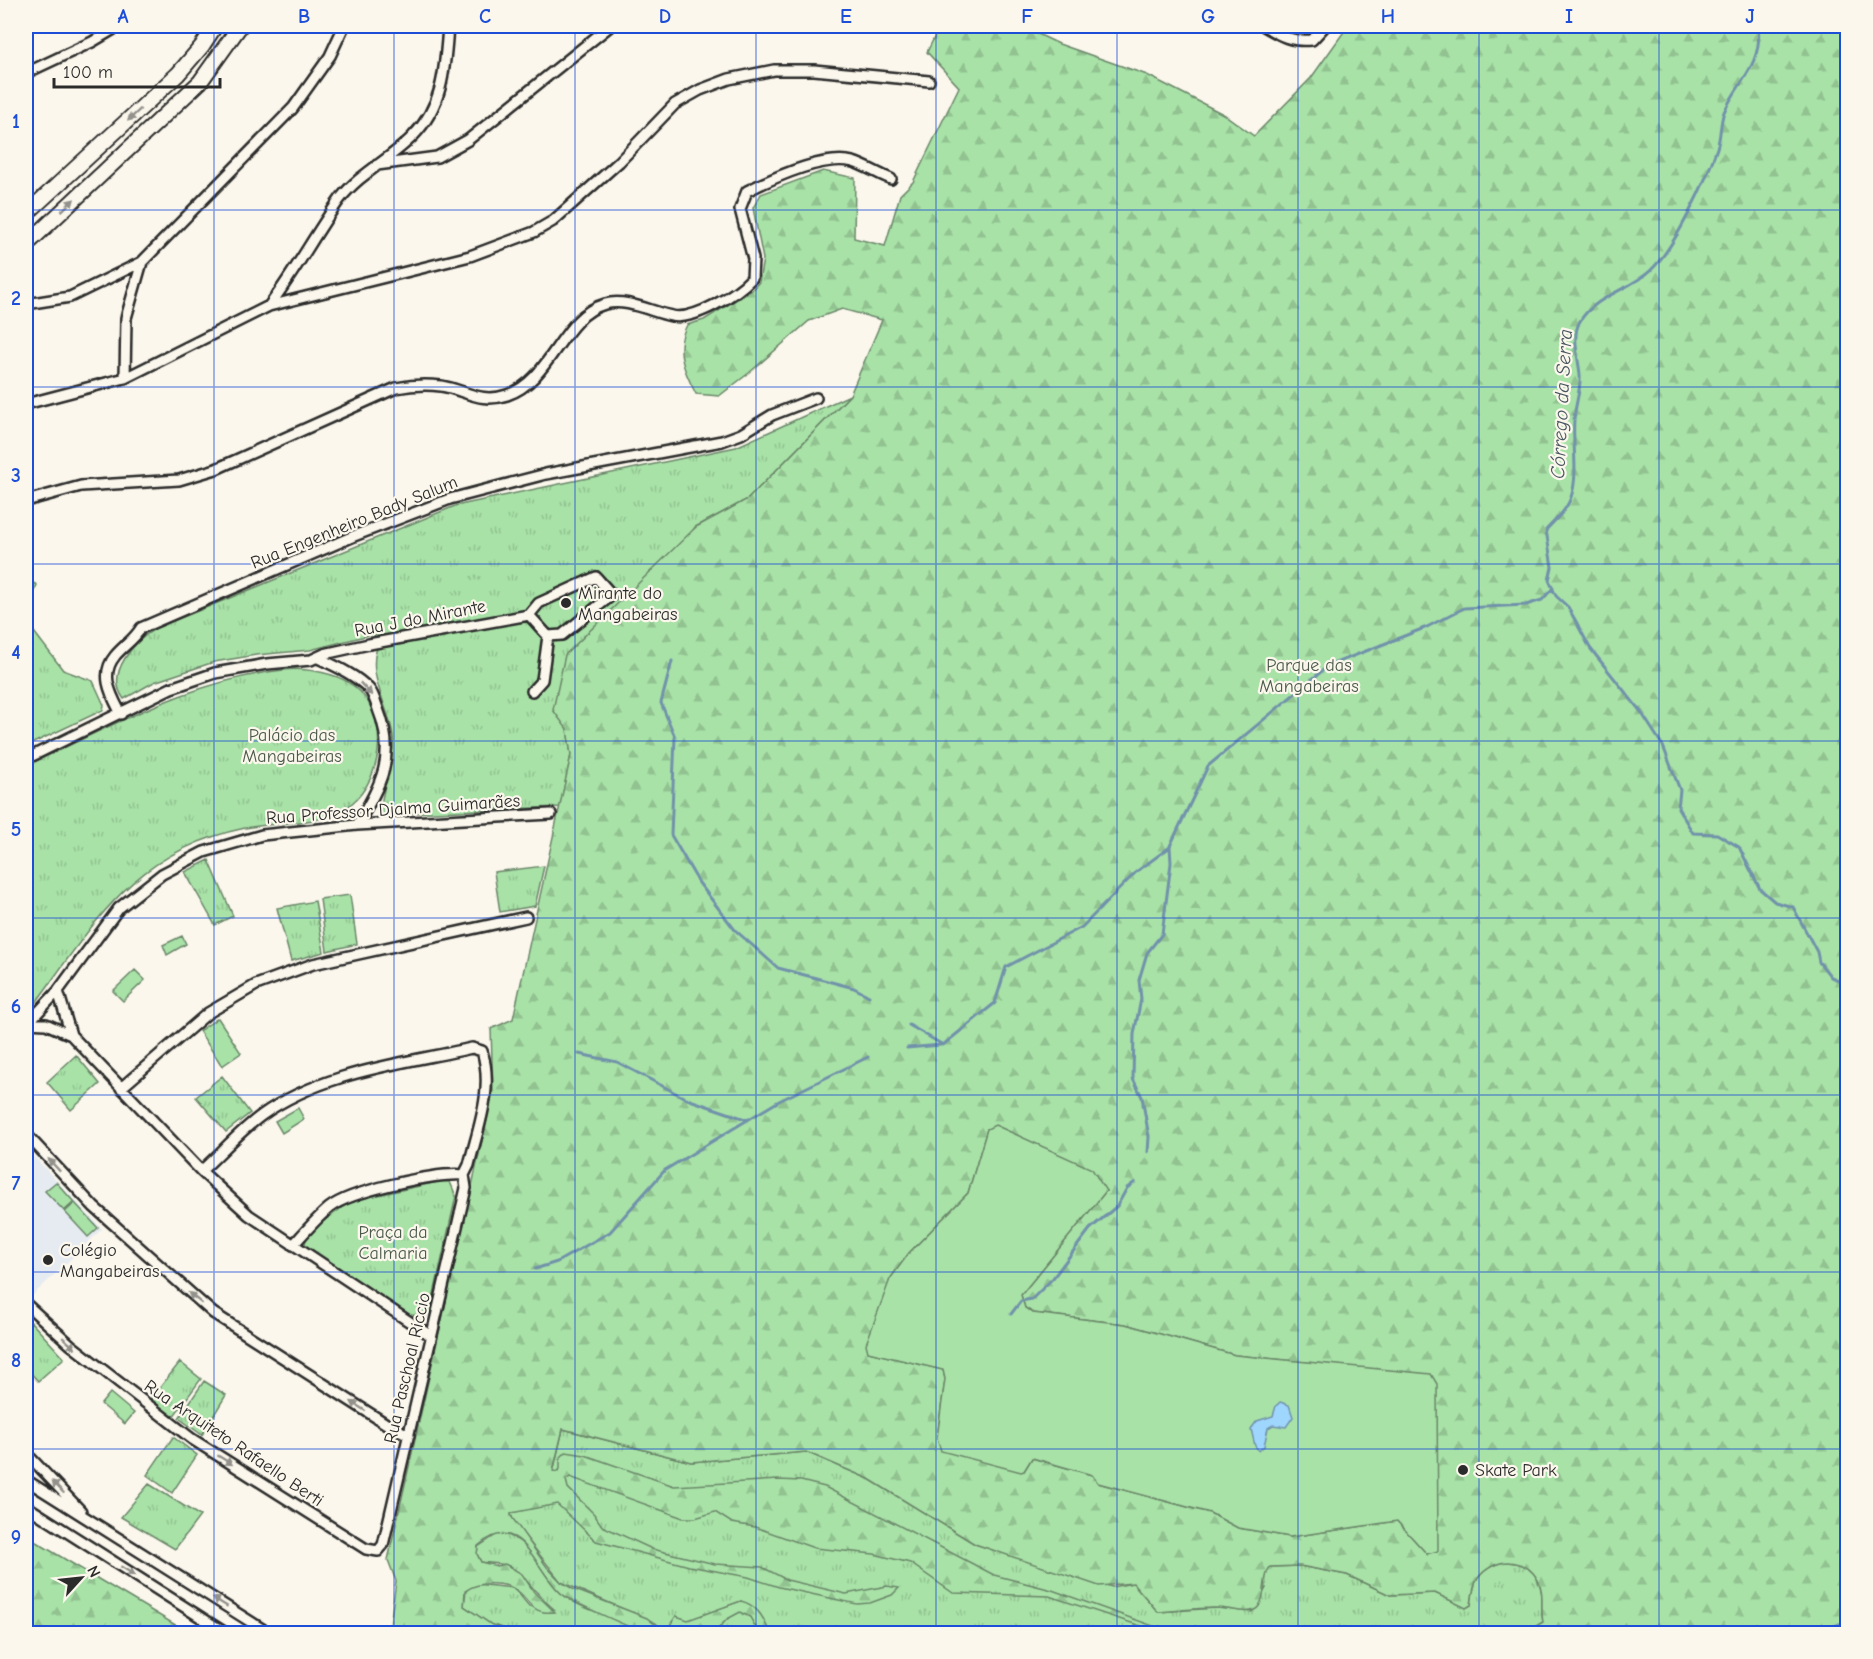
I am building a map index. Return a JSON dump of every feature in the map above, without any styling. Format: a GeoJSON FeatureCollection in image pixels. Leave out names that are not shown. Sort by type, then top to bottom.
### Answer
{"type":"FeatureCollection","features":[{"type":"Feature","properties":{"kind":"street"},"geometry":{"type":"LineString","coordinates":[[26,73],[92,42],[119,26]]}},
{"type":"Feature","properties":{"kind":"street"},"geometry":{"type":"LineString","coordinates":[[26,214],[178,74],[202,46],[215,26]]}},
{"type":"Feature","properties":{"kind":"street"},"geometry":{"type":"LineString","coordinates":[[26,245],[200,82],[240,26]]}},
{"type":"Feature","properties":{"kind":"street"},"geometry":{"type":"LineString","coordinates":[[27,302],[70,297],[142,262],[293,108],[330,56],[344,26]]}},
{"type":"Feature","properties":{"kind":"street"},"geometry":{"type":"LineString","coordinates":[[268,306],[294,274],[341,197],[375,165],[414,136],[430,112],[444,82],[448,26]]}},
{"type":"Feature","properties":{"kind":"street"},"geometry":{"type":"LineString","coordinates":[[375,165],[437,157],[468,140],[610,26]]}},
{"type":"Feature","properties":{"kind":"street"},"geometry":{"type":"LineString","coordinates":[[1264,26],[1285,39],[1298,41],[1312,40],[1325,26]]}},
{"type":"Feature","properties":{"kind":"street"},"geometry":{"type":"LineString","coordinates":[[26,404],[125,378],[268,306],[470,256],[534,232],[553,221],[619,162],[675,104],[700,90],[729,79],[774,70],[814,70],[929,81]]}},
{"type":"Feature","properties":{"kind":"street"},"geometry":{"type":"LineString","coordinates":[[26,501],[81,486],[180,480],[198,475],[396,388],[418,384],[442,386],[485,399],[507,395],[526,386],[540,372],[585,314],[605,304],[623,302],[675,317],[700,312],[743,287],[752,278],[753,259],[740,209],[747,191],[770,180],[830,160],[852,162],[891,179]]}},
{"type":"Feature","properties":{"kind":"street"},"geometry":{"type":"LineString","coordinates":[[125,378],[126,318],[142,262]]}},
{"type":"Feature","properties":{"kind":"street","name":"Rua Engenheiro Bady Salum"},"geometry":{"type":"LineString","coordinates":[[121,714],[110,692],[107,679],[109,668],[114,657],[135,638],[141,628],[354,536],[450,499],[546,474],[722,441],[741,434],[772,415],[816,398]]}},
{"type":"Feature","properties":{"kind":"street"},"geometry":{"type":"LineString","coordinates":[[532,691],[542,680],[548,636],[529,615],[539,603],[596,577],[612,595],[562,635],[548,636]]}},
{"type":"Feature","properties":{"kind":"street","name":"Rua J do Mirante"},"geometry":{"type":"LineString","coordinates":[[121,714],[171,688],[215,673],[318,658],[369,644],[529,615]]}},
{"type":"Feature","properties":{"kind":"street"},"geometry":{"type":"LineString","coordinates":[[318,658],[347,673],[370,689],[386,728],[388,747],[384,775],[357,825]]}},
{"type":"Feature","properties":{"kind":"street"},"geometry":{"type":"LineString","coordinates":[[26,759],[121,714]]}},
{"type":"Feature","properties":{"kind":"street","name":"Rua Professor Djalma Guimarães"},"geometry":{"type":"LineString","coordinates":[[26,1024],[58,991],[119,908],[162,874],[227,843],[262,835],[357,825],[551,814]]}},
{"type":"Feature","properties":{"kind":"street"},"geometry":{"type":"LineString","coordinates":[[121,1088],[208,1013],[256,985],[313,964],[526,917]]}},
{"type":"Feature","properties":{"kind":"street"},"geometry":{"type":"LineString","coordinates":[[58,991],[71,1035]]}},
{"type":"Feature","properties":{"kind":"street"},"geometry":{"type":"LineString","coordinates":[[26,1024],[46,1024],[71,1035],[201,1172],[249,1215],[430,1336]]}},
{"type":"Feature","properties":{"kind":"street","name":"Rua Paschoal Riccio"},"geometry":{"type":"LineString","coordinates":[[201,1172],[261,1116],[315,1086],[352,1074],[472,1048],[483,1051],[487,1066],[488,1086],[469,1165],[464,1174],[466,1188],[383,1545],[378,1551]]}},
{"type":"Feature","properties":{"kind":"street"},"geometry":{"type":"LineString","coordinates":[[26,1134],[94,1207],[213,1313],[388,1425],[409,1435]]}},
{"type":"Feature","properties":{"kind":"street"},"geometry":{"type":"LineString","coordinates":[[293,1245],[329,1207],[343,1200],[368,1191],[447,1173],[464,1174]]}},
{"type":"Feature","properties":{"kind":"street","name":"Rua Arquiteto Rafaello Berti"},"geometry":{"type":"LineString","coordinates":[[26,1304],[104,1373],[192,1439],[366,1549],[378,1551]]}},
{"type":"Feature","properties":{"kind":"street"},"geometry":{"type":"LineString","coordinates":[[26,1452],[91,1521]]}},
{"type":"Feature","properties":{"kind":"street"},"geometry":{"type":"LineString","coordinates":[[26,1480],[270,1634]]}},
{"type":"Feature","properties":{"kind":"street"},"geometry":{"type":"LineString","coordinates":[[26,1506],[227,1634]]}},
{"type":"Feature","properties":{"kind":"shaded area","name":"Colégio Mangabeiras"},"geometry":{"type":"Polygon","coordinates":[[[26,1148],[102,1229],[31,1297],[26,1291],[26,1148]]]}},
{"type":"Feature","properties":{"kind":"green space","name":"Parque das Mangabeiras"},"geometry":{"type":"Polygon","coordinates":[[[940,26],[1021,26],[1059,44],[1147,75],[1225,115],[1254,136],[1311,78],[1348,26],[1847,26],[1847,1633],[1524,1633],[1543,1622],[1541,1590],[1532,1572],[1518,1563],[1509,1562],[1492,1566],[1478,1578],[1471,1605],[1466,1608],[1435,1593],[1390,1595],[1347,1575],[1300,1566],[1270,1567],[1259,1606],[1251,1611],[1211,1608],[1158,1612],[1133,1583],[1099,1586],[975,1544],[869,1479],[806,1452],[691,1462],[563,1429],[553,1471],[557,1472],[560,1469],[560,1458],[566,1452],[585,1455],[674,1486],[779,1480],[801,1481],[825,1487],[994,1575],[1052,1590],[1156,1627],[1156,1631],[1049,1596],[953,1593],[910,1563],[874,1554],[814,1548],[755,1527],[732,1523],[715,1512],[695,1518],[683,1518],[570,1477],[566,1480],[568,1488],[594,1514],[602,1526],[652,1549],[715,1564],[762,1567],[787,1580],[846,1594],[887,1586],[899,1588],[892,1595],[870,1603],[857,1604],[779,1587],[748,1577],[689,1566],[596,1541],[557,1504],[511,1513],[511,1516],[547,1567],[561,1582],[573,1589],[647,1618],[662,1630],[668,1628],[676,1616],[688,1620],[741,1601],[760,1613],[769,1633],[759,1633],[750,1617],[740,1612],[727,1619],[714,1633],[698,1633],[683,1625],[677,1633],[645,1633],[589,1609],[562,1594],[526,1548],[517,1539],[506,1534],[493,1536],[478,1546],[477,1554],[481,1562],[497,1566],[505,1564],[522,1574],[534,1592],[555,1612],[535,1609],[516,1590],[497,1584],[483,1584],[465,1591],[464,1606],[492,1625],[509,1630],[582,1630],[589,1633],[389,1633],[396,1581],[388,1560],[493,1092],[491,1029],[513,1019],[571,755],[567,729],[553,710],[565,655],[696,527],[748,499],[850,395],[882,320],[842,309],[809,321],[719,396],[696,394],[682,360],[683,334],[687,325],[704,320],[752,290],[759,282],[763,259],[753,208],[761,194],[823,171],[855,178],[854,238],[885,246],[900,195],[913,182],[959,87],[927,52],[940,26]],[[987,1129],[968,1193],[909,1253],[890,1279],[868,1352],[943,1370],[945,1379],[937,1438],[1024,1471],[1032,1458],[1092,1475],[1098,1483],[1210,1513],[1238,1528],[1290,1537],[1397,1521],[1427,1554],[1431,1375],[1235,1355],[1125,1324],[1033,1313],[1025,1308],[1021,1295],[1106,1191],[987,1129]]]}},
{"type":"Feature","properties":{"kind":"green space"},"geometry":{"type":"Polygon","coordinates":[[[850,395],[748,499],[695,527],[567,729],[571,755],[560,807],[382,814],[382,800],[392,756],[393,736],[374,665],[380,642],[373,634],[310,650],[214,662],[154,682],[124,699],[119,689],[120,668],[125,658],[140,640],[156,628],[455,506],[736,447],[850,395]]]}},
{"type":"Feature","properties":{"kind":"green space"},"geometry":{"type":"Polygon","coordinates":[[[26,581],[37,585],[26,607],[26,581]]]}},
{"type":"Feature","properties":{"kind":"green space"},"geometry":{"type":"Polygon","coordinates":[[[26,610],[28,624],[63,670],[93,681],[104,705],[103,710],[29,745],[26,745],[26,610]]]}},
{"type":"Feature","properties":{"kind":"green space","name":"Palácio das Mangabeiras"},"geometry":{"type":"Polygon","coordinates":[[[295,669],[319,672],[342,679],[355,687],[366,699],[374,713],[378,730],[376,763],[361,793],[350,805],[326,817],[245,828],[207,839],[175,853],[147,871],[101,916],[37,1001],[26,1011],[26,766],[156,705],[190,692],[224,681],[295,669]]]}},
{"type":"Feature","properties":{"kind":"green space"},"geometry":{"type":"Polygon","coordinates":[[[209,860],[233,916],[215,925],[185,872],[209,860]]]}},
{"type":"Feature","properties":{"kind":"green space"},"geometry":{"type":"Polygon","coordinates":[[[544,866],[535,906],[500,912],[494,872],[544,866]]]}},
{"type":"Feature","properties":{"kind":"green space"},"geometry":{"type":"Polygon","coordinates":[[[350,895],[357,944],[327,951],[320,899],[350,895]]]}},
{"type":"Feature","properties":{"kind":"green space"},"geometry":{"type":"Polygon","coordinates":[[[315,901],[324,952],[291,961],[277,908],[315,901]]]}},
{"type":"Feature","properties":{"kind":"green space"},"geometry":{"type":"Polygon","coordinates":[[[182,936],[186,944],[167,955],[163,945],[182,936]]]}},
{"type":"Feature","properties":{"kind":"green space"},"geometry":{"type":"Polygon","coordinates":[[[135,970],[145,980],[123,1001],[113,991],[135,970]]]}},
{"type":"Feature","properties":{"kind":"green space"},"geometry":{"type":"Polygon","coordinates":[[[218,1018],[241,1053],[222,1066],[199,1031],[218,1018]]]}},
{"type":"Feature","properties":{"kind":"green space"},"geometry":{"type":"Polygon","coordinates":[[[76,1055],[100,1084],[71,1110],[47,1082],[76,1055]]]}},
{"type":"Feature","properties":{"kind":"green space"},"geometry":{"type":"Polygon","coordinates":[[[222,1076],[250,1113],[226,1132],[196,1097],[222,1076]]]}},
{"type":"Feature","properties":{"kind":"green space"},"geometry":{"type":"Polygon","coordinates":[[[298,1108],[304,1119],[282,1133],[275,1121],[298,1108]]]}},
{"type":"Feature","properties":{"kind":"green space"},"geometry":{"type":"Polygon","coordinates":[[[995,1125],[1092,1169],[1106,1191],[1021,1295],[1025,1308],[1033,1313],[1125,1324],[1235,1355],[1431,1374],[1437,1384],[1438,1551],[1427,1554],[1397,1521],[1290,1537],[1238,1528],[1210,1513],[1098,1483],[1092,1475],[1032,1458],[1021,1472],[941,1451],[937,1438],[945,1379],[943,1370],[868,1352],[866,1344],[890,1279],[909,1253],[968,1193],[987,1129],[995,1125]]]}},
{"type":"Feature","properties":{"kind":"green space","name":"Praça da Calmaria"},"geometry":{"type":"Polygon","coordinates":[[[442,1181],[450,1182],[456,1196],[430,1312],[426,1316],[410,1315],[307,1247],[305,1243],[309,1232],[351,1201],[442,1181]]]}},
{"type":"Feature","properties":{"kind":"green space"},"geometry":{"type":"Polygon","coordinates":[[[56,1182],[74,1202],[64,1211],[45,1191],[56,1182]]]}},
{"type":"Feature","properties":{"kind":"green space"},"geometry":{"type":"Polygon","coordinates":[[[75,1203],[98,1228],[88,1237],[65,1212],[75,1203]]]}},
{"type":"Feature","properties":{"kind":"green space"},"geometry":{"type":"Polygon","coordinates":[[[31,1322],[64,1358],[38,1381],[26,1368],[26,1328],[31,1322]]]}},
{"type":"Feature","properties":{"kind":"green space"},"geometry":{"type":"Polygon","coordinates":[[[180,1362],[201,1379],[173,1417],[150,1400],[180,1362]]]}},
{"type":"Feature","properties":{"kind":"green space"},"geometry":{"type":"Polygon","coordinates":[[[204,1381],[226,1395],[202,1435],[179,1418],[204,1381]]]}},
{"type":"Feature","properties":{"kind":"green space"},"geometry":{"type":"Polygon","coordinates":[[[110,1393],[134,1413],[125,1424],[101,1404],[110,1393]]]}},
{"type":"Feature","properties":{"kind":"green space"},"geometry":{"type":"Polygon","coordinates":[[[563,1429],[691,1462],[806,1452],[869,1479],[975,1544],[1112,1587],[1133,1583],[1158,1612],[1217,1608],[1252,1612],[1266,1588],[1265,1572],[1269,1567],[1300,1566],[1347,1575],[1390,1595],[1435,1593],[1466,1608],[1471,1605],[1478,1578],[1492,1566],[1509,1562],[1525,1567],[1538,1580],[1543,1622],[1524,1634],[769,1634],[760,1614],[741,1601],[662,1630],[656,1623],[561,1582],[513,1521],[511,1513],[546,1504],[563,1429]]]}},
{"type":"Feature","properties":{"kind":"green space"},"geometry":{"type":"Polygon","coordinates":[[[173,1437],[197,1455],[172,1493],[147,1475],[173,1437]]]}},
{"type":"Feature","properties":{"kind":"green space"},"geometry":{"type":"Polygon","coordinates":[[[149,1484],[200,1516],[175,1549],[121,1517],[149,1484]]]}},
{"type":"Feature","properties":{"kind":"green space"},"geometry":{"type":"Polygon","coordinates":[[[499,1533],[511,1536],[528,1549],[553,1585],[569,1599],[646,1633],[509,1630],[492,1625],[464,1606],[466,1591],[475,1584],[514,1588],[529,1606],[554,1609],[509,1566],[481,1562],[477,1554],[478,1547],[499,1533]]]}},
{"type":"Feature","properties":{"kind":"green space"},"geometry":{"type":"Polygon","coordinates":[[[26,1536],[189,1633],[26,1633],[26,1536]]]}},
{"type":"Feature","properties":{"kind":"green space"},"geometry":{"type":"Polygon","coordinates":[[[740,1612],[750,1617],[759,1633],[714,1634],[727,1619],[740,1612]]]}},
{"type":"Feature","properties":{"kind":"water"},"geometry":{"type":"Polygon","coordinates":[[[1280,1402],[1289,1405],[1293,1417],[1286,1427],[1273,1425],[1268,1428],[1264,1446],[1259,1451],[1255,1446],[1251,1429],[1257,1421],[1273,1416],[1280,1402]]]}},
{"type":"Feature","properties":{"kind":"waterway","name":"Córrego da Serra"},"geometry":{"type":"LineString","coordinates":[[1758,26],[1757,51],[1724,112],[1712,162],[1679,231],[1650,271],[1642,278],[1594,305],[1586,312],[1577,327],[1580,381],[1574,420],[1575,479],[1567,506],[1546,530],[1552,567],[1549,580],[1556,596],[1568,607],[1590,648],[1641,712],[1663,746],[1680,790],[1678,808],[1693,833],[1717,834],[1739,847],[1760,889],[1775,902],[1793,907],[1817,952],[1819,962],[1831,977],[1848,984]]}},
{"type":"Feature","properties":{"kind":"waterway","name":"Córrego da Serra"},"geometry":{"type":"LineString","coordinates":[[1148,1152],[1149,1137],[1142,1097],[1133,1079],[1134,1034],[1141,999],[1139,980],[1147,953],[1162,934],[1171,863],[1170,846],[1208,766],[1328,666],[1427,627],[1464,608],[1526,605],[1542,600],[1553,588]]}},
{"type":"Feature","properties":{"kind":"waterway","name":"Córrego da Serra"},"geometry":{"type":"LineString","coordinates":[[672,661],[661,703],[675,737],[671,835],[699,883],[735,930],[778,968],[854,988],[869,996]]}},
{"type":"Feature","properties":{"kind":"waterway","name":"Córrego da Serra"},"geometry":{"type":"LineString","coordinates":[[909,1025],[943,1045],[995,1003],[1006,967],[1082,927],[1136,872],[1170,847]]}},
{"type":"Feature","properties":{"kind":"waterway","name":"Córrego da Serra"},"geometry":{"type":"LineString","coordinates":[[907,1048],[941,1045]]}},
{"type":"Feature","properties":{"kind":"waterway","name":"Córrego da Serra"},"geometry":{"type":"LineString","coordinates":[[579,1054],[617,1062],[687,1099],[748,1120]]}},
{"type":"Feature","properties":{"kind":"waterway","name":"Córrego da Serra"},"geometry":{"type":"LineString","coordinates":[[535,1269],[557,1262],[610,1232],[665,1170],[779,1101],[868,1057]]}},
{"type":"Feature","properties":{"kind":"waterway","name":"Córrego da Serra"},"geometry":{"type":"LineString","coordinates":[[1011,1314],[1021,1301],[1032,1299],[1053,1278],[1090,1229],[1117,1206],[1127,1188],[1135,1182]]}},
{"type":"Feature","properties":{"kind":"waterway","name":"Córrego da Serra"},"geometry":{"type":"LineString","coordinates":[[1812,1634],[1848,1621]]}},
{"type":"Feature","properties":{"kind":"place","name":"Mirante do Mangabeiras"},"geometry":{"type":"Point","coordinates":[566,603]}},
{"type":"Feature","properties":{"kind":"place","name":"Colégio Mangabeiras"},"geometry":{"type":"Point","coordinates":[48,1260]}},
{"type":"Feature","properties":{"kind":"place","name":"Skate Park"},"geometry":{"type":"Point","coordinates":[1463,1470]}}]}
